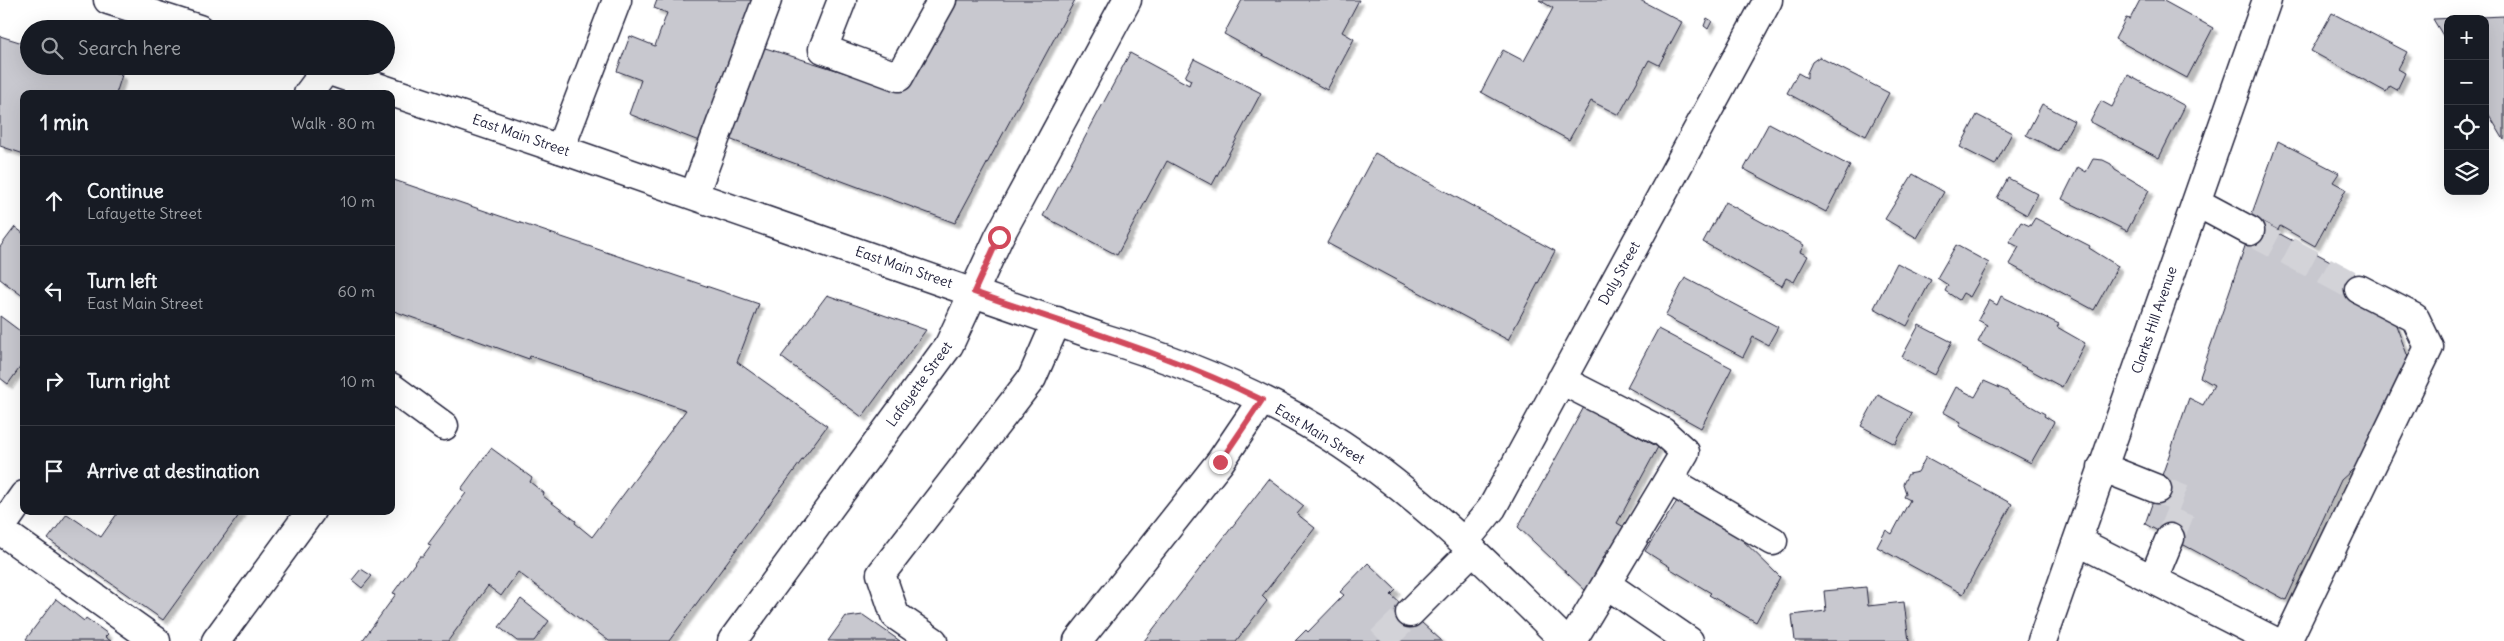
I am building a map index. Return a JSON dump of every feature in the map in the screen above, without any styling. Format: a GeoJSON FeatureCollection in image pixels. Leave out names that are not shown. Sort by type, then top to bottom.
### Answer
{"type":"FeatureCollection","features":[{"type":"Feature","properties":{"kind":"street"},"geometry":{"type":"LineString","coordinates":[[108,0],[170,20]]}},
{"type":"Feature","properties":{"kind":"street"},"geometry":{"type":"LineString","coordinates":[[560,149],[617,0]]}},
{"type":"Feature","properties":{"kind":"street"},"geometry":{"type":"LineString","coordinates":[[694,195],[767,0]]}},
{"type":"Feature","properties":{"kind":"street"},"geometry":{"type":"LineString","coordinates":[[842,0],[823,49],[899,78],[942,0]]}},
{"type":"Feature","properties":{"kind":"street","name":"Lafayette Street"},"geometry":{"type":"LineString","coordinates":[[732,641],[949,345],[999,237],[1127,0]]}},
{"type":"Feature","properties":{"kind":"street","name":"Daly Street"},"geometry":{"type":"LineString","coordinates":[[1410,613],[1469,546],[1492,508],[1768,0]]}},
{"type":"Feature","properties":{"kind":"street","name":"Clarks Hill Avenue"},"geometry":{"type":"LineString","coordinates":[[2042,641],[2267,0]]}},
{"type":"Feature","properties":{"kind":"street"},"geometry":{"type":"LineString","coordinates":[[310,90],[317,75]]}},
{"type":"Feature","properties":{"kind":"street","name":"East Main Street"},"geometry":{"type":"LineString","coordinates":[[341,75],[385,90]]}},
{"type":"Feature","properties":{"kind":"street","name":"East Main Street"},"geometry":{"type":"LineString","coordinates":[[395,93],[1183,364],[1262,400],[1342,445],[1393,482],[1469,546],[1565,641]]}},
{"type":"Feature","properties":{"kind":"street"},"geometry":{"type":"LineString","coordinates":[[2196,202],[2250,231]]}},
{"type":"Feature","properties":{"kind":"street"},"geometry":{"type":"LineString","coordinates":[[2287,641],[2429,347],[2415,318],[2359,289]]}},
{"type":"Feature","properties":{"kind":"street"},"geometry":{"type":"LineString","coordinates":[[934,641],[895,615],[881,574],[1032,378],[1057,321]]}},
{"type":"Feature","properties":{"kind":"street"},"geometry":{"type":"LineString","coordinates":[[1561,380],[1662,432],[1685,452],[1572,641]]}},
{"type":"Feature","properties":{"kind":"street"},"geometry":{"type":"LineString","coordinates":[[395,394],[444,426]]}},
{"type":"Feature","properties":{"kind":"street"},"geometry":{"type":"LineString","coordinates":[[1078,641],[1220,462],[1262,400]]}},
{"type":"Feature","properties":{"kind":"street"},"geometry":{"type":"LineString","coordinates":[[2102,467],[2157,489]]}},
{"type":"Feature","properties":{"kind":"street"},"geometry":{"type":"LineString","coordinates":[[1669,480],[1773,541]]}},
{"type":"Feature","properties":{"kind":"street"},"geometry":{"type":"LineString","coordinates":[[20,501],[0,529],[156,641]]}},
{"type":"Feature","properties":{"kind":"street"},"geometry":{"type":"LineString","coordinates":[[216,641],[308,515]]}},
{"type":"Feature","properties":{"kind":"street"},"geometry":{"type":"LineString","coordinates":[[2153,579],[2170,538]]}},
{"type":"Feature","properties":{"kind":"street"},"geometry":{"type":"LineString","coordinates":[[2077,541],[2274,641]]}},
{"type":"Feature","properties":{"kind":"street"},"geometry":{"type":"LineString","coordinates":[[1606,584],[1689,641]]}},
{"type":"Feature","properties":{"kind":"building"},"geometry":{"type":"Polygon","coordinates":[[[657,0],[752,0],[699,141],[629,114],[641,80],[617,71],[630,36],[655,46],[667,13],[654,8],[657,0]]]}},
{"type":"Feature","properties":{"kind":"building"},"geometry":{"type":"Polygon","coordinates":[[[956,0],[1075,0],[955,223],[729,139],[762,47],[904,91],[956,0]]]}},
{"type":"Feature","properties":{"kind":"building"},"geometry":{"type":"Polygon","coordinates":[[[1242,0],[1359,0],[1342,32],[1354,39],[1327,90],[1224,34],[1242,0]]]}},
{"type":"Feature","properties":{"kind":"building"},"geometry":{"type":"Polygon","coordinates":[[[1539,0],[1640,0],[1682,22],[1659,65],[1649,60],[1619,115],[1591,101],[1569,140],[1481,92],[1503,50],[1524,61],[1553,8],[1539,0]]]}},
{"type":"Feature","properties":{"kind":"building"},"geometry":{"type":"Polygon","coordinates":[[[2140,0],[2162,0],[2213,28],[2187,78],[2115,39],[2126,18],[2130,19],[2140,0]]]}},
{"type":"Feature","properties":{"kind":"building"},"geometry":{"type":"Polygon","coordinates":[[[2332,13],[2407,52],[2398,69],[2405,73],[2397,90],[2390,86],[2386,92],[2311,51],[2332,13]]]}},
{"type":"Feature","properties":{"kind":"building"},"geometry":{"type":"Polygon","coordinates":[[[2504,16],[2504,140],[2489,115],[2489,17],[2504,16]]]}},
{"type":"Feature","properties":{"kind":"building"},"geometry":{"type":"Polygon","coordinates":[[[1707,18],[1712,21],[1708,29],[1704,26],[1707,18]]]}},
{"type":"Feature","properties":{"kind":"building"},"geometry":{"type":"Polygon","coordinates":[[[2433,19],[2444,19],[2444,37],[2433,19]]]}},
{"type":"Feature","properties":{"kind":"building"},"geometry":{"type":"Polygon","coordinates":[[[0,36],[20,42],[20,75],[122,75],[117,90],[20,90],[20,153],[0,146],[0,36]]]}},
{"type":"Feature","properties":{"kind":"building"},"geometry":{"type":"Polygon","coordinates":[[[1130,53],[1189,85],[1191,80],[1185,77],[1194,59],[1261,93],[1212,185],[1167,161],[1117,255],[1043,216],[1130,53]]]}},
{"type":"Feature","properties":{"kind":"building"},"geometry":{"type":"Polygon","coordinates":[[[1819,57],[1889,93],[1866,136],[1787,93],[1798,73],[1807,78],[1812,62],[1819,57]]]}},
{"type":"Feature","properties":{"kind":"building"},"geometry":{"type":"Polygon","coordinates":[[[2128,75],[2185,106],[2159,158],[2090,122],[2101,101],[2112,107],[2128,75]]]}},
{"type":"Feature","properties":{"kind":"building"},"geometry":{"type":"Polygon","coordinates":[[[2042,104],[2074,121],[2058,151],[2026,135],[2042,104]]]}},
{"type":"Feature","properties":{"kind":"building"},"geometry":{"type":"Polygon","coordinates":[[[1977,115],[2012,133],[1995,165],[1960,147],[1977,115]]]}},
{"type":"Feature","properties":{"kind":"building"},"geometry":{"type":"Polygon","coordinates":[[[1769,123],[1850,166],[1826,212],[1744,169],[1769,123]]]}},
{"type":"Feature","properties":{"kind":"building"},"geometry":{"type":"Polygon","coordinates":[[[2278,141],[2339,173],[2333,182],[2346,189],[2315,246],[2280,226],[2278,230],[2251,216],[2278,141]]]}},
{"type":"Feature","properties":{"kind":"building"},"geometry":{"type":"Polygon","coordinates":[[[1375,153],[1555,251],[1508,340],[1327,243],[1375,153]]]}},
{"type":"Feature","properties":{"kind":"building"},"geometry":{"type":"Polygon","coordinates":[[[2093,159],[2103,160],[2111,164],[2115,170],[2149,190],[2127,231],[2062,199],[2078,167],[2086,172],[2093,159]]]}},
{"type":"Feature","properties":{"kind":"building"},"geometry":{"type":"Polygon","coordinates":[[[1913,174],[1944,192],[1917,238],[1885,219],[1913,174]]]}},
{"type":"Feature","properties":{"kind":"building"},"geometry":{"type":"Polygon","coordinates":[[[2008,178],[2038,194],[2027,215],[1997,198],[2008,178]]]}},
{"type":"Feature","properties":{"kind":"building"},"geometry":{"type":"Polygon","coordinates":[[[395,180],[759,304],[737,362],[827,426],[669,641],[609,641],[518,572],[501,596],[488,586],[448,641],[362,641],[396,594],[393,593],[420,556],[423,556],[431,545],[428,544],[466,493],[461,489],[491,448],[532,478],[530,482],[544,493],[543,496],[576,521],[575,523],[592,537],[686,410],[530,356],[529,359],[395,311],[395,180]]]}},
{"type":"Feature","properties":{"kind":"building"},"geometry":{"type":"Polygon","coordinates":[[[1725,202],[1804,245],[1800,252],[1808,256],[1794,282],[1786,278],[1782,286],[1703,242],[1725,202]]]}},
{"type":"Feature","properties":{"kind":"building"},"geometry":{"type":"Polygon","coordinates":[[[2035,218],[2090,246],[2089,248],[2118,266],[2094,310],[2009,264],[2019,247],[2009,242],[2021,222],[2030,226],[2035,218]]]}},
{"type":"Feature","properties":{"kind":"building"},"geometry":{"type":"Polygon","coordinates":[[[2254,220],[2364,279],[2394,320],[2408,357],[2359,464],[2341,480],[2286,600],[2145,524],[2189,398],[2203,405],[2214,385],[2200,377],[2254,220]]]}},
{"type":"Feature","properties":{"kind":"building"},"geometry":{"type":"Polygon","coordinates":[[[15,227],[20,231],[20,294],[0,279],[0,247],[15,227]]]}},
{"type":"Feature","properties":{"kind":"building"},"geometry":{"type":"Polygon","coordinates":[[[1956,245],[1989,263],[1970,297],[1963,293],[1959,300],[1945,291],[1948,285],[1937,278],[1956,245]]]}},
{"type":"Feature","properties":{"kind":"building"},"geometry":{"type":"Polygon","coordinates":[[[1897,263],[1931,280],[1907,326],[1874,308],[1897,263]]]}},
{"type":"Feature","properties":{"kind":"building"},"geometry":{"type":"Polygon","coordinates":[[[1685,278],[1778,327],[1768,345],[1753,337],[1743,357],[1665,316],[1685,278]]]}},
{"type":"Feature","properties":{"kind":"building"},"geometry":{"type":"Polygon","coordinates":[[[827,295],[926,330],[862,417],[781,357],[827,295]]]}},
{"type":"Feature","properties":{"kind":"building"},"geometry":{"type":"Polygon","coordinates":[[[2001,296],[2059,324],[2057,327],[2085,343],[2062,387],[1978,342],[1987,325],[1978,320],[1989,300],[1997,305],[2001,296]]]}},
{"type":"Feature","properties":{"kind":"building"},"geometry":{"type":"Polygon","coordinates":[[[0,316],[20,331],[20,368],[8,384],[0,378],[0,316]]]}},
{"type":"Feature","properties":{"kind":"building"},"geometry":{"type":"Polygon","coordinates":[[[1919,325],[1952,342],[1935,375],[1902,357],[1919,325]]]}},
{"type":"Feature","properties":{"kind":"building"},"geometry":{"type":"Polygon","coordinates":[[[1658,329],[1732,368],[1701,428],[1627,387],[1658,329]]]}},
{"type":"Feature","properties":{"kind":"building"},"geometry":{"type":"Polygon","coordinates":[[[1984,381],[2007,391],[2009,394],[2045,414],[2044,416],[2054,422],[2031,463],[1959,426],[1961,422],[1943,412],[1956,387],[1975,397],[1984,381]]]}},
{"type":"Feature","properties":{"kind":"building"},"geometry":{"type":"Polygon","coordinates":[[[1878,395],[1912,413],[1895,444],[1861,426],[1878,395]]]}},
{"type":"Feature","properties":{"kind":"building"},"geometry":{"type":"Polygon","coordinates":[[[1584,407],[1658,447],[1617,523],[1626,528],[1613,552],[1608,549],[1586,591],[1518,527],[1584,407]]]}},
{"type":"Feature","properties":{"kind":"building"},"geometry":{"type":"Polygon","coordinates":[[[1926,457],[2012,504],[1963,594],[1877,547],[1886,530],[1892,534],[1910,500],[1904,497],[1906,493],[1903,484],[1908,474],[1918,472],[1926,457]]]}},
{"type":"Feature","properties":{"kind":"building"},"geometry":{"type":"Polygon","coordinates":[[[1269,479],[1304,506],[1297,514],[1315,528],[1262,596],[1267,601],[1236,641],[1144,641],[1269,479]]]}},
{"type":"Feature","properties":{"kind":"building"},"geometry":{"type":"Polygon","coordinates":[[[1679,498],[1728,526],[1780,577],[1756,622],[1709,595],[1711,593],[1645,551],[1679,498]]]}},
{"type":"Feature","properties":{"kind":"building"},"geometry":{"type":"Polygon","coordinates":[[[66,515],[101,537],[116,515],[239,515],[163,620],[48,539],[66,515]]]}},
{"type":"Feature","properties":{"kind":"building"},"geometry":{"type":"Polygon","coordinates":[[[1368,563],[1396,590],[1391,595],[1442,641],[1295,641],[1306,630],[1308,632],[1344,595],[1340,592],[1368,563]]]}},
{"type":"Feature","properties":{"kind":"building"},"geometry":{"type":"Polygon","coordinates":[[[361,569],[372,576],[362,588],[352,580],[361,569]]]}},
{"type":"Feature","properties":{"kind":"building"},"geometry":{"type":"Polygon","coordinates":[[[1866,587],[1868,606],[1904,602],[1909,641],[1795,641],[1792,615],[1826,611],[1824,591],[1866,587]]]}},
{"type":"Feature","properties":{"kind":"building"},"geometry":{"type":"Polygon","coordinates":[[[56,599],[84,621],[86,618],[108,634],[105,637],[111,641],[29,641],[26,639],[56,599]]]}},
{"type":"Feature","properties":{"kind":"building"},"geometry":{"type":"Polygon","coordinates":[[[521,599],[549,621],[534,641],[517,641],[499,627],[521,599]]]}},
{"type":"Feature","properties":{"kind":"building"},"geometry":{"type":"Polygon","coordinates":[[[863,615],[900,641],[828,641],[846,616],[863,615]]]}},
{"type":"Feature","properties":{"kind":"tunnel"},"geometry":{"type":"LineString","coordinates":[[2250,231],[2359,289]]}},
{"type":"Feature","properties":{"kind":"tunnel"},"geometry":{"type":"LineString","coordinates":[[2157,489],[2185,500],[2170,538]]}},
{"type":"Feature","properties":{"kind":"tunnel"},"geometry":{"type":"LineString","coordinates":[[1381,641],[1410,613]]}},
{"type":"Feature","properties":{"kind":"route"},"geometry":{"type":"LineString","coordinates":[[999,237],[974,292],[1100,337],[1156,354],[1204,372],[1262,400],[1220,462]]}}]}
